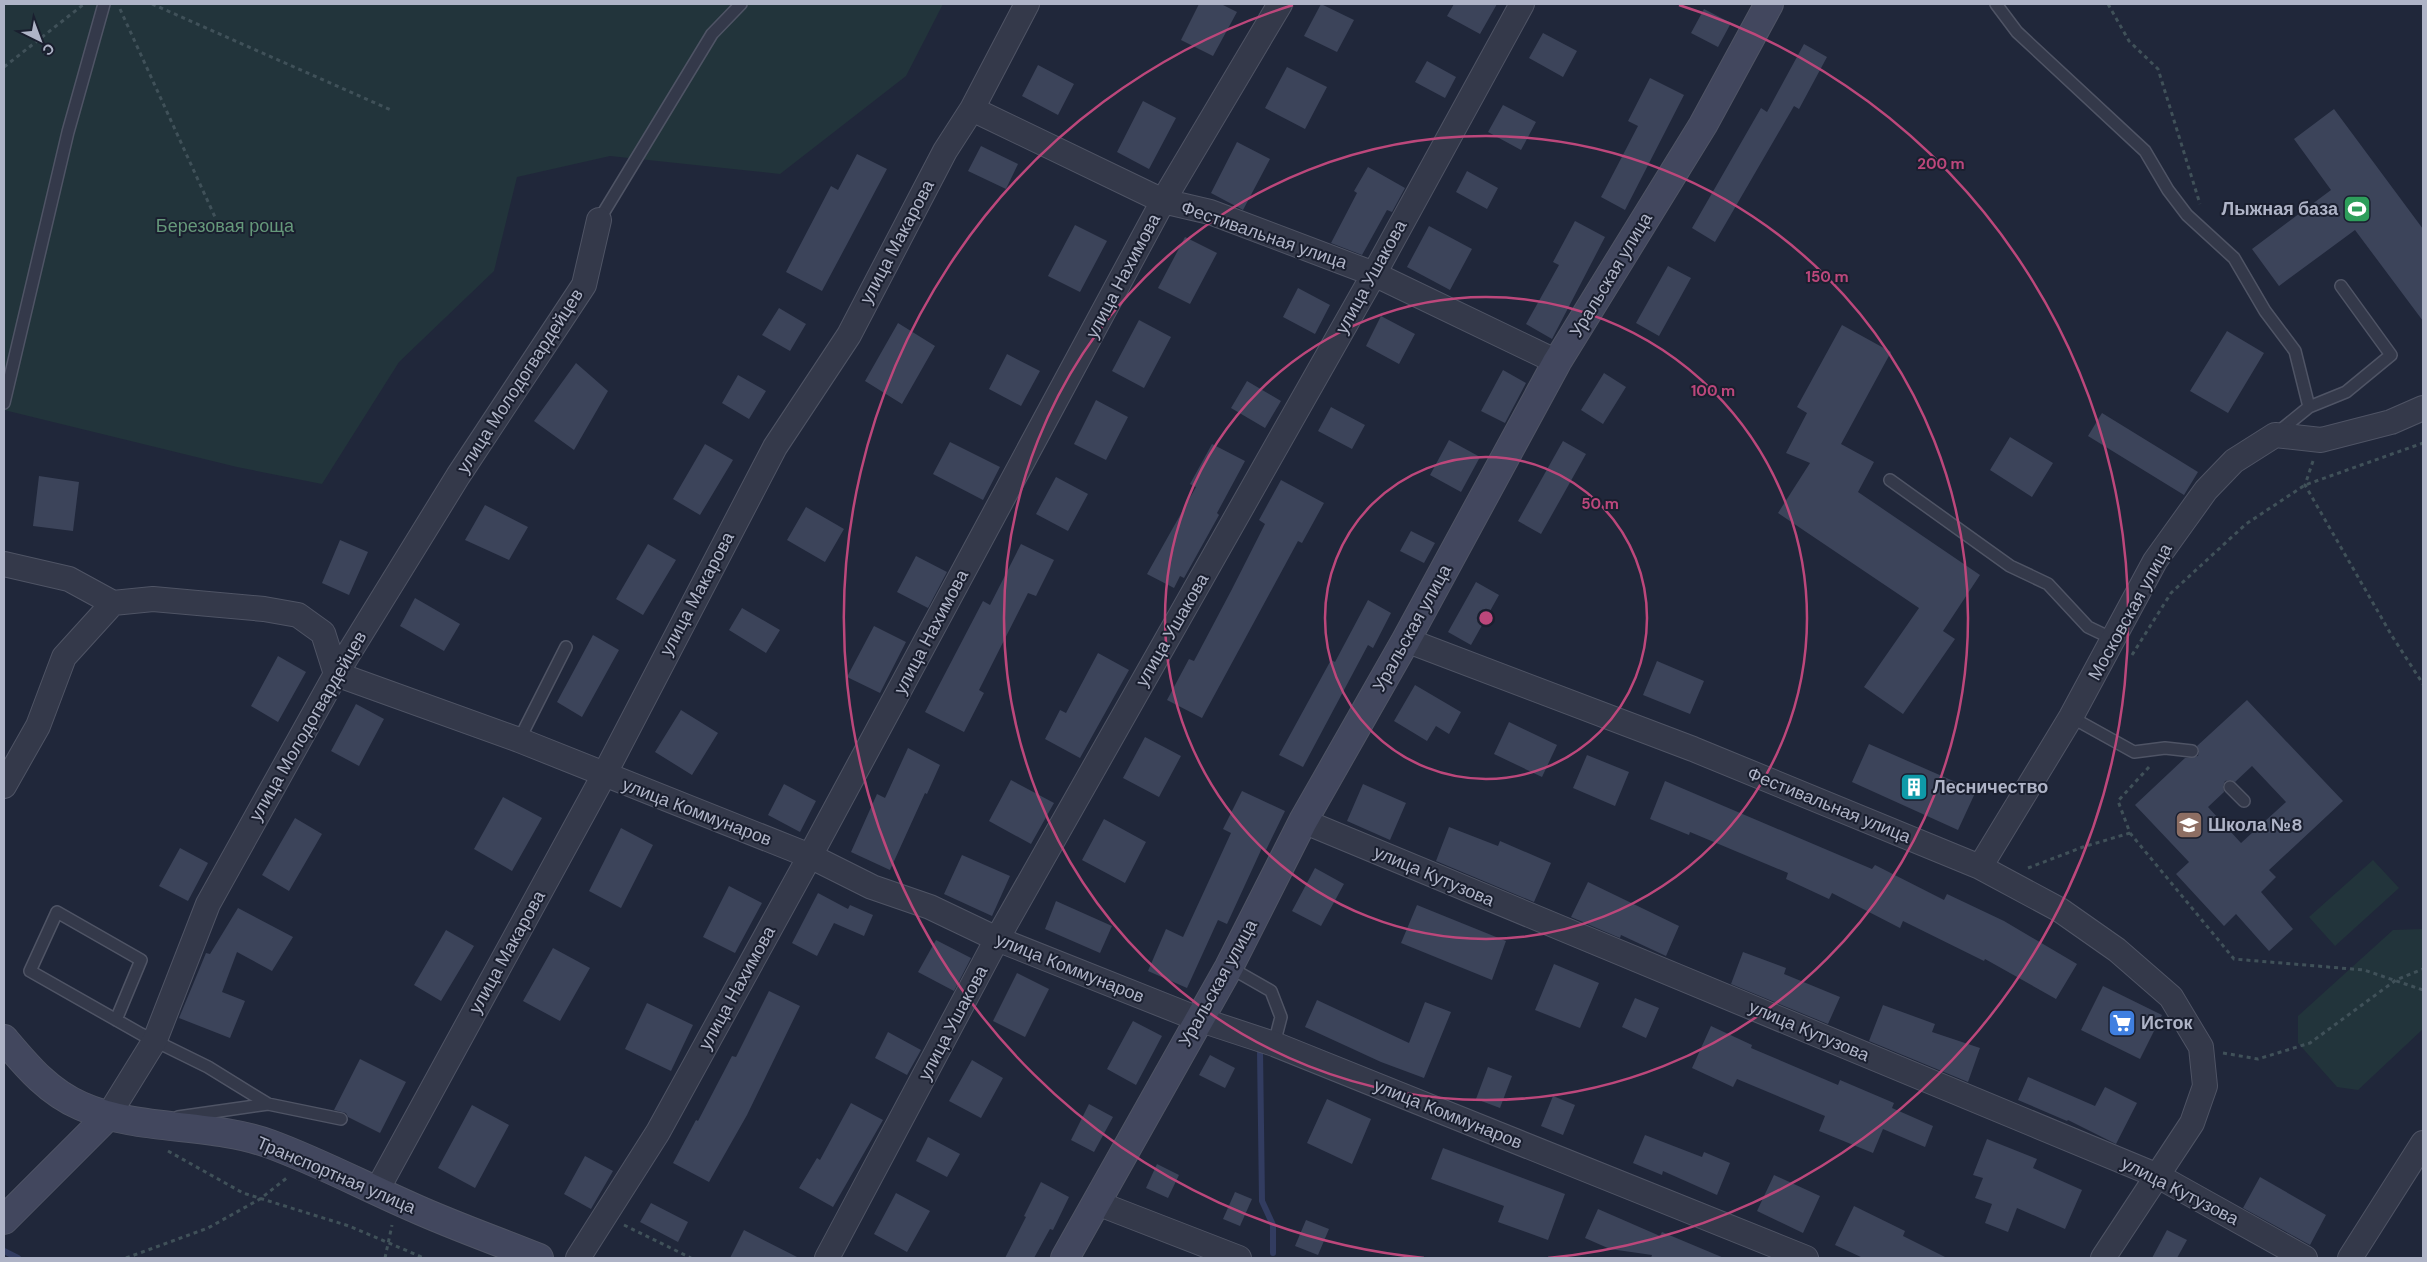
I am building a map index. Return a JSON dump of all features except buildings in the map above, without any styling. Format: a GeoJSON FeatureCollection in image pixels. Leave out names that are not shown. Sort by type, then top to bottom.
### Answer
{"type":"FeatureCollection","features":[{"type":"Feature","properties":{"kind":"street","name":"улица Макарова"},"geometry":{"type":"LineString","coordinates":[[377,1190],[604,775],[775,447],[849,335],[944,152],[972,109],[1026,4]]}},
{"type":"Feature","properties":{"kind":"street","name":"улица Нахимова"},"geometry":{"type":"LineString","coordinates":[[578,1258],[658,1132],[810,856],[1163,201],[1280,4]]}},
{"type":"Feature","properties":{"kind":"street","name":"улица Ушакова"},"geometry":{"type":"LineString","coordinates":[[827,1258],[997,939],[1374,274],[1522,4]]}},
{"type":"Feature","properties":{"kind":"street","name":"Уральская улица"},"geometry":{"type":"LineString","coordinates":[[1065,1258],[1229,967],[1303,821],[1406,640],[1557,362],[1703,125],[1769,4]]}},
{"type":"Feature","properties":{"kind":"street","name":"Фестивальная улица"},"geometry":{"type":"LineString","coordinates":[[972,109],[1163,201],[1210,212],[1374,274],[1557,362]]}},
{"type":"Feature","properties":{"kind":"street","name":"улица Молодогвардейцев"},"geometry":{"type":"LineString","coordinates":[[4,1220],[108,1116],[154,1040],[208,904],[336,674],[458,476],[584,285],[599,220]]}},
{"type":"Feature","properties":{"kind":"street"},"geometry":{"type":"LineString","coordinates":[[2275,435],[2321,440],[2391,422],[2423,408]]}},
{"type":"Feature","properties":{"kind":"street","name":"Московская улица"},"geometry":{"type":"LineString","coordinates":[[1980,867],[2072,717],[2155,561],[2206,490],[2234,461],[2275,435]]}},
{"type":"Feature","properties":{"kind":"street"},"geometry":{"type":"LineString","coordinates":[[4,564],[69,579],[113,603],[153,599],[264,609],[298,615],[323,633],[336,674]]}},
{"type":"Feature","properties":{"kind":"street"},"geometry":{"type":"LineString","coordinates":[[4,786],[38,726],[64,656],[113,603]]}},
{"type":"Feature","properties":{"kind":"street","name":"Фестивальная улица"},"geometry":{"type":"LineString","coordinates":[[1406,640],[1694,749],[1980,867],[2060,910],[2117,950],[2171,997],[2210,1047]]}},
{"type":"Feature","properties":{"kind":"street","name":"улица Коммунаров"},"geometry":{"type":"LineString","coordinates":[[336,674],[518,740],[810,856],[872,887],[930,907],[997,939],[1198,1019],[1274,1044],[1806,1258]]}},
{"type":"Feature","properties":{"kind":"street","name":"улица Кутузова"},"geometry":{"type":"LineString","coordinates":[[1303,821],[2158,1176],[2305,1258]]}},
{"type":"Feature","properties":{"kind":"street","name":"Транспортная улица"},"geometry":{"type":"LineString","coordinates":[[4,1040],[30,1070],[53,1089],[80,1106],[108,1116],[141,1122],[196,1127],[269,1144],[310,1160],[412,1207],[539,1258]]}},
{"type":"Feature","properties":{"kind":"street"},"geometry":{"type":"LineString","coordinates":[[2103,1258],[2192,1123],[2205,1086],[2210,1047]]}},
{"type":"Feature","properties":{"kind":"street"},"geometry":{"type":"LineString","coordinates":[[2350,1258],[2423,1143]]}},
{"type":"Feature","properties":{"kind":"street"},"geometry":{"type":"LineString","coordinates":[[1097,1203],[1239,1258]]}},
{"type":"Feature","properties":{"kind":"lane"},"geometry":{"type":"LineString","coordinates":[[4,402],[68,132],[104,4]]}},
{"type":"Feature","properties":{"kind":"lane"},"geometry":{"type":"LineString","coordinates":[[599,220],[712,34],[741,4]]}},
{"type":"Feature","properties":{"kind":"lane"},"geometry":{"type":"LineString","coordinates":[[1996,4],[2017,32],[2145,151],[2168,190],[2187,215],[2209,233],[2234,258],[2264,311],[2296,352],[2308,407]]}},
{"type":"Feature","properties":{"kind":"lane"},"geometry":{"type":"LineString","coordinates":[[2275,435],[2308,407],[2346,392],[2391,355],[2341,286]]}},
{"type":"Feature","properties":{"kind":"lane"},"geometry":{"type":"LineString","coordinates":[[1890,480],[2010,566],[2048,584],[2088,627],[2113,639]]}},
{"type":"Feature","properties":{"kind":"lane"},"geometry":{"type":"LineString","coordinates":[[518,740],[566,646]]}},
{"type":"Feature","properties":{"kind":"lane"},"geometry":{"type":"LineString","coordinates":[[2072,717],[2134,752],[2166,748],[2192,751]]}},
{"type":"Feature","properties":{"kind":"lane"},"geometry":{"type":"LineString","coordinates":[[2230,787],[2244,801]]}},
{"type":"Feature","properties":{"kind":"lane"},"geometry":{"type":"LineString","coordinates":[[116,1020],[141,960],[57,912],[30,971],[116,1020],[208,1067],[268,1104]]}},
{"type":"Feature","properties":{"kind":"lane"},"geometry":{"type":"LineString","coordinates":[[1229,967],[1271,991],[1281,1017],[1274,1044]]}},
{"type":"Feature","properties":{"kind":"lane"},"geometry":{"type":"LineString","coordinates":[[141,1122],[268,1104],[341,1119]]}},
{"type":"Feature","properties":{"kind":"path"},"geometry":{"type":"LineString","coordinates":[[4,67],[84,4]]}},
{"type":"Feature","properties":{"kind":"path"},"geometry":{"type":"LineString","coordinates":[[118,4],[215,217]]}},
{"type":"Feature","properties":{"kind":"path"},"geometry":{"type":"LineString","coordinates":[[152,4],[392,110]]}},
{"type":"Feature","properties":{"kind":"path"},"geometry":{"type":"LineString","coordinates":[[2108,4],[2129,41],[2158,69],[2209,233]]}},
{"type":"Feature","properties":{"kind":"path"},"geometry":{"type":"LineString","coordinates":[[2321,440],[2305,485],[2392,636],[2423,684]]}},
{"type":"Feature","properties":{"kind":"path"},"geometry":{"type":"LineString","coordinates":[[2130,660],[2171,593],[2246,524],[2305,485],[2423,443]]}},
{"type":"Feature","properties":{"kind":"path"},"geometry":{"type":"LineString","coordinates":[[2166,748],[2118,801],[2130,833],[2234,959],[2364,970],[2423,990]]}},
{"type":"Feature","properties":{"kind":"path"},"geometry":{"type":"LineString","coordinates":[[2046,861],[2130,833]]}},
{"type":"Feature","properties":{"kind":"path"},"geometry":{"type":"LineString","coordinates":[[2210,1047],[2224,1054],[2258,1059],[2310,1043],[2396,980],[2423,968]]}},
{"type":"Feature","properties":{"kind":"path"},"geometry":{"type":"LineString","coordinates":[[2210,1047],[2224,1054]]}},
{"type":"Feature","properties":{"kind":"path"},"geometry":{"type":"LineString","coordinates":[[2224,1054],[2225,1061]]}},
{"type":"Feature","properties":{"kind":"path"},"geometry":{"type":"LineString","coordinates":[[163,1148],[243,1193],[349,1226],[424,1258]]}},
{"type":"Feature","properties":{"kind":"path"},"geometry":{"type":"LineString","coordinates":[[126,1258],[208,1228],[260,1198],[310,1160]]}},
{"type":"Feature","properties":{"kind":"path"},"geometry":{"type":"LineString","coordinates":[[606,1215],[691,1258]]}},
{"type":"Feature","properties":{"kind":"path"},"geometry":{"type":"LineString","coordinates":[[385,1258],[393,1220]]}},
{"type":"Feature","properties":{"kind":"green space","name":"Березовая роща"},"geometry":{"type":"Polygon","coordinates":[[[4,4],[943,4],[906,76],[780,174],[610,156],[517,177],[494,271],[399,362],[322,484],[237,467],[4,410],[4,4]]]}},
{"type":"Feature","properties":{"kind":"green space"},"geometry":{"type":"Polygon","coordinates":[[[2373,860],[2399,888],[2335,946],[2309,917],[2373,860]]]}},
{"type":"Feature","properties":{"kind":"green space"},"geometry":{"type":"Polygon","coordinates":[[[2423,929],[2423,1029],[2358,1090],[2337,1087],[2298,1043],[2298,1016],[2393,930],[2423,929]]]}},
{"type":"Feature","properties":{"kind":"waterway"},"geometry":{"type":"LineString","coordinates":[[1260,1050],[1262,1201],[1273,1225],[1273,1253]]}},
{"type":"Feature","properties":{"kind":"waterway"},"geometry":{"type":"LineString","coordinates":[[4,1251],[18,1258]]}},
{"type":"Feature","properties":{"kind":"place","name":"Лыжная база"},"geometry":{"type":"Point","coordinates":[2357,209]}},
{"type":"Feature","properties":{"kind":"place","name":"Лесничество"},"geometry":{"type":"Point","coordinates":[1914,787]}},
{"type":"Feature","properties":{"kind":"place","name":"Школа №8"},"geometry":{"type":"Point","coordinates":[2189,825]}},
{"type":"Feature","properties":{"kind":"place","name":"Исток"},"geometry":{"type":"Point","coordinates":[2122,1023]}}]}
